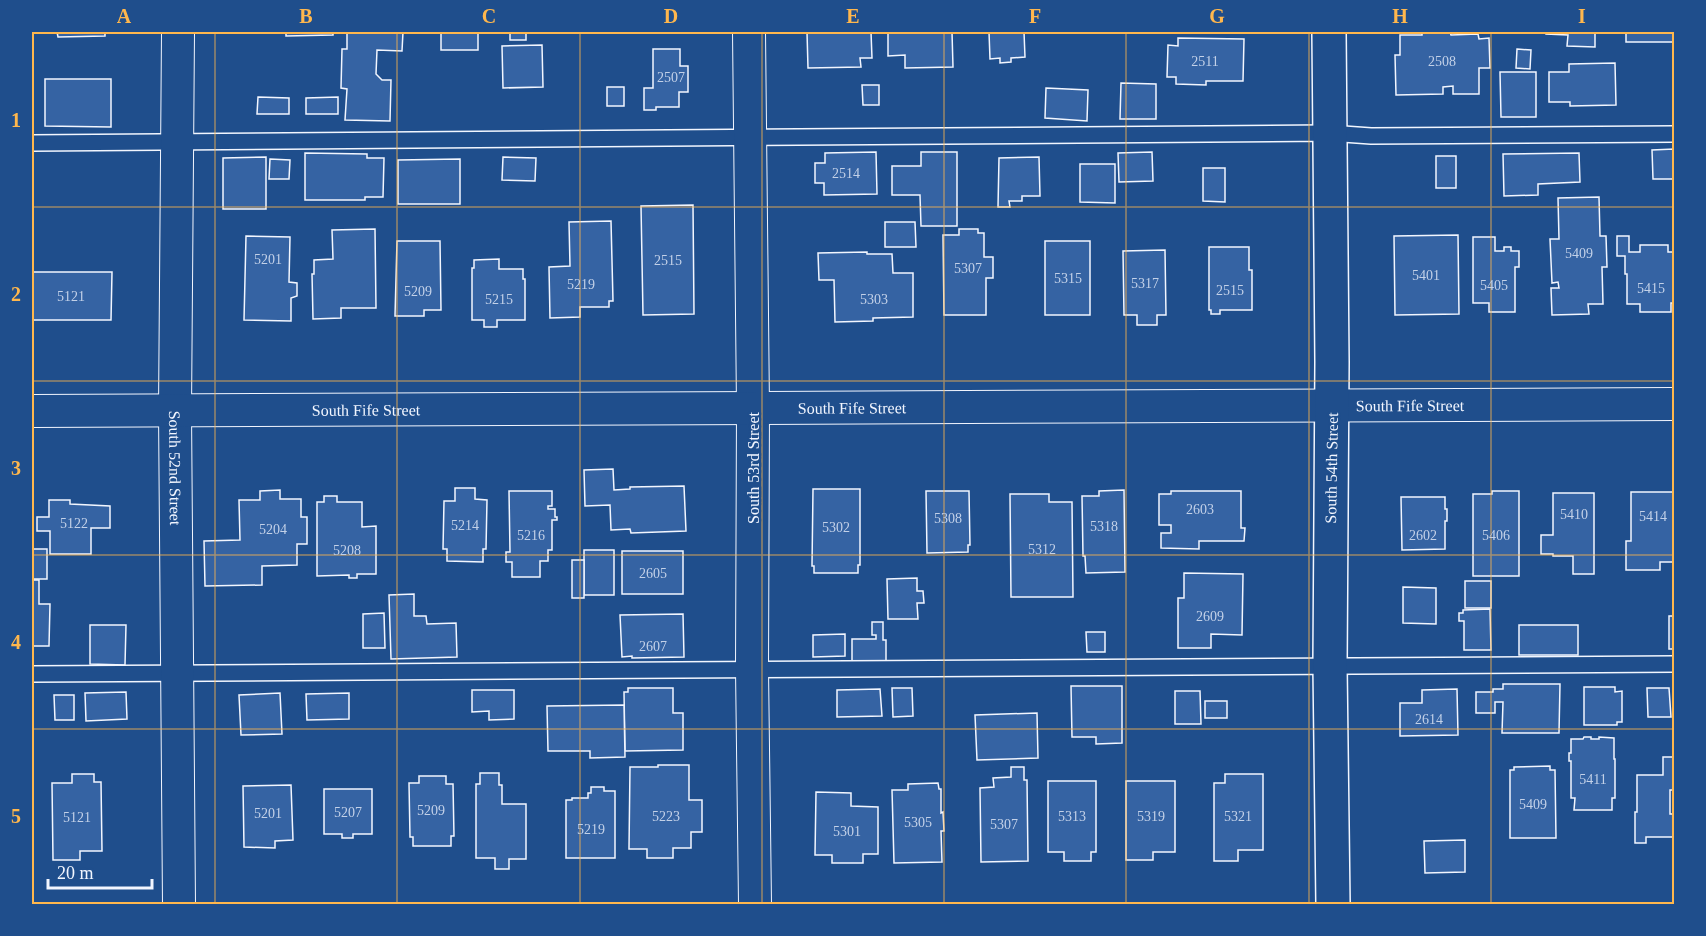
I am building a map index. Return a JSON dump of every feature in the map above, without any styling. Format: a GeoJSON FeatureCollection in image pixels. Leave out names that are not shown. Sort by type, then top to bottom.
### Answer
{"type":"FeatureCollection","features":[{"type":"Feature","properties":{"kind":"street","name":"South 52nd Street"},"geometry":{"type":"LineString","coordinates":[[178,32],[175,411],[179,904]]}},
{"type":"Feature","properties":{"kind":"street","name":"South 53rd Street"},"geometry":{"type":"LineString","coordinates":[[749,32],[755,904]]}},
{"type":"Feature","properties":{"kind":"street","name":"South 54th Street"},"geometry":{"type":"LineString","coordinates":[[1329,32],[1332,406],[1330,666],[1333,904]]}},
{"type":"Feature","properties":{"kind":"street","name":"South Fife Street"},"geometry":{"type":"LineString","coordinates":[[32,411],[1674,404]]}},
{"type":"Feature","properties":{"kind":"lane"},"geometry":{"type":"LineString","coordinates":[[32,142],[1674,134]]}},
{"type":"Feature","properties":{"kind":"lane"},"geometry":{"type":"LineString","coordinates":[[32,674],[1674,664]]}},
{"type":"Feature","properties":{"kind":"building"},"geometry":{"type":"Polygon","coordinates":[[[57,32],[105,32],[105,36],[58,37],[57,32]]]}},
{"type":"Feature","properties":{"kind":"building"},"geometry":{"type":"Polygon","coordinates":[[[286,32],[333,32],[333,35],[286,36],[286,32]]]}},
{"type":"Feature","properties":{"kind":"building"},"geometry":{"type":"Polygon","coordinates":[[[347,32],[403,32],[402,51],[377,50],[376,74],[382,80],[391,80],[390,121],[345,120],[347,89],[341,88],[342,49],[347,49],[347,32]]]}},
{"type":"Feature","properties":{"kind":"building"},"geometry":{"type":"Polygon","coordinates":[[[441,32],[478,32],[478,50],[441,50],[441,32]]]}},
{"type":"Feature","properties":{"kind":"building"},"geometry":{"type":"Polygon","coordinates":[[[510,32],[526,32],[526,40],[510,40],[510,32]]]}},
{"type":"Feature","properties":{"kind":"building"},"geometry":{"type":"Polygon","coordinates":[[[807,32],[871,32],[872,58],[860,58],[861,67],[808,68],[807,32]]]}},
{"type":"Feature","properties":{"kind":"building"},"geometry":{"type":"Polygon","coordinates":[[[888,32],[952,32],[953,67],[905,68],[905,55],[888,56],[888,32]]]}},
{"type":"Feature","properties":{"kind":"building"},"geometry":{"type":"Polygon","coordinates":[[[989,32],[1024,32],[1025,57],[1011,58],[1011,62],[1000,63],[1000,58],[990,59],[989,32]]]}},
{"type":"Feature","properties":{"kind":"building"},"geometry":{"type":"Polygon","coordinates":[[[1422,32],[1450,32],[1451,35],[1478,34],[1479,39],[1489,38],[1490,68],[1479,68],[1479,94],[1453,94],[1453,86],[1443,87],[1443,94],[1396,95],[1395,55],[1400,55],[1400,35],[1422,35],[1422,32]]]}},
{"type":"Feature","properties":{"kind":"building"},"geometry":{"type":"Polygon","coordinates":[[[1546,32],[1595,32],[1595,47],[1567,46],[1568,35],[1546,34],[1546,32]]]}},
{"type":"Feature","properties":{"kind":"building"},"geometry":{"type":"Polygon","coordinates":[[[1626,32],[1674,32],[1674,42],[1626,42],[1626,32]]]}},
{"type":"Feature","properties":{"kind":"building"},"geometry":{"type":"Polygon","coordinates":[[[1178,38],[1244,39],[1243,81],[1206,81],[1206,85],[1176,84],[1176,77],[1167,77],[1168,45],[1178,46],[1178,38]]]}},
{"type":"Feature","properties":{"kind":"building"},"geometry":{"type":"Polygon","coordinates":[[[542,45],[543,87],[503,88],[502,46],[542,45]]]}},
{"type":"Feature","properties":{"kind":"building"},"geometry":{"type":"Polygon","coordinates":[[[653,49],[680,49],[680,66],[688,66],[688,92],[679,92],[679,107],[656,107],[656,110],[644,110],[644,88],[653,88],[653,49]]]}},
{"type":"Feature","properties":{"kind":"building"},"geometry":{"type":"Polygon","coordinates":[[[1517,49],[1531,50],[1530,69],[1516,68],[1517,49]]]}},
{"type":"Feature","properties":{"kind":"building"},"geometry":{"type":"Polygon","coordinates":[[[1615,63],[1616,105],[1570,106],[1570,102],[1549,102],[1549,72],[1569,72],[1569,64],[1615,63]]]}},
{"type":"Feature","properties":{"kind":"building"},"geometry":{"type":"Polygon","coordinates":[[[1500,72],[1536,72],[1536,117],[1501,117],[1500,72]]]}},
{"type":"Feature","properties":{"kind":"building"},"geometry":{"type":"Polygon","coordinates":[[[45,79],[111,79],[111,127],[45,126],[45,79]]]}},
{"type":"Feature","properties":{"kind":"building"},"geometry":{"type":"Polygon","coordinates":[[[1121,83],[1156,84],[1156,119],[1120,119],[1121,83]]]}},
{"type":"Feature","properties":{"kind":"building"},"geometry":{"type":"Polygon","coordinates":[[[862,85],[879,85],[879,105],[863,105],[862,85]]]}},
{"type":"Feature","properties":{"kind":"building"},"geometry":{"type":"Polygon","coordinates":[[[607,87],[624,87],[624,106],[607,106],[607,87]]]}},
{"type":"Feature","properties":{"kind":"building"},"geometry":{"type":"Polygon","coordinates":[[[1046,88],[1088,90],[1087,121],[1045,118],[1046,88]]]}},
{"type":"Feature","properties":{"kind":"building"},"geometry":{"type":"Polygon","coordinates":[[[258,97],[289,98],[289,114],[257,114],[258,97]]]}},
{"type":"Feature","properties":{"kind":"building"},"geometry":{"type":"Polygon","coordinates":[[[338,97],[338,114],[306,114],[306,98],[338,97]]]}},
{"type":"Feature","properties":{"kind":"building"},"geometry":{"type":"Polygon","coordinates":[[[1674,149],[1674,179],[1653,179],[1652,150],[1674,149]]]}},
{"type":"Feature","properties":{"kind":"building"},"geometry":{"type":"Polygon","coordinates":[[[876,152],[877,194],[824,195],[824,183],[815,183],[815,163],[825,163],[825,153],[876,152]]]}},
{"type":"Feature","properties":{"kind":"building"},"geometry":{"type":"Polygon","coordinates":[[[921,152],[957,152],[957,226],[921,226],[920,195],[892,195],[892,166],[921,166],[921,152]]]}},
{"type":"Feature","properties":{"kind":"building"},"geometry":{"type":"Polygon","coordinates":[[[1152,152],[1153,181],[1119,182],[1118,153],[1152,152]]]}},
{"type":"Feature","properties":{"kind":"building"},"geometry":{"type":"Polygon","coordinates":[[[305,153],[367,154],[367,158],[384,158],[383,197],[365,197],[365,200],[305,200],[305,153]]]}},
{"type":"Feature","properties":{"kind":"building"},"geometry":{"type":"Polygon","coordinates":[[[1579,153],[1580,182],[1538,184],[1538,195],[1504,196],[1503,154],[1579,153]]]}},
{"type":"Feature","properties":{"kind":"building"},"geometry":{"type":"Polygon","coordinates":[[[1436,156],[1456,156],[1456,188],[1436,188],[1436,156]]]}},
{"type":"Feature","properties":{"kind":"building"},"geometry":{"type":"Polygon","coordinates":[[[266,157],[266,209],[223,209],[223,158],[266,157]]]}},
{"type":"Feature","properties":{"kind":"building"},"geometry":{"type":"Polygon","coordinates":[[[503,157],[536,158],[535,181],[502,180],[503,157]]]}},
{"type":"Feature","properties":{"kind":"building"},"geometry":{"type":"Polygon","coordinates":[[[1039,157],[1040,196],[1022,196],[1022,201],[1009,201],[1010,207],[998,207],[999,158],[1039,157]]]}},
{"type":"Feature","properties":{"kind":"building"},"geometry":{"type":"Polygon","coordinates":[[[270,159],[290,160],[289,179],[269,179],[270,159]]]}},
{"type":"Feature","properties":{"kind":"building"},"geometry":{"type":"Polygon","coordinates":[[[460,159],[460,204],[398,204],[398,160],[460,159]]]}},
{"type":"Feature","properties":{"kind":"building"},"geometry":{"type":"Polygon","coordinates":[[[1080,164],[1115,164],[1115,203],[1080,202],[1080,164]]]}},
{"type":"Feature","properties":{"kind":"building"},"geometry":{"type":"Polygon","coordinates":[[[1203,168],[1225,168],[1225,202],[1203,201],[1203,168]]]}},
{"type":"Feature","properties":{"kind":"building"},"geometry":{"type":"Polygon","coordinates":[[[1599,197],[1600,236],[1606,236],[1607,267],[1602,267],[1603,304],[1588,304],[1589,314],[1552,315],[1551,288],[1559,288],[1558,282],[1552,283],[1550,239],[1559,239],[1558,198],[1599,197]]]}},
{"type":"Feature","properties":{"kind":"building"},"geometry":{"type":"Polygon","coordinates":[[[693,205],[694,314],[643,315],[641,206],[693,205]]]}},
{"type":"Feature","properties":{"kind":"building"},"geometry":{"type":"Polygon","coordinates":[[[611,221],[613,301],[609,301],[609,307],[580,307],[580,317],[550,318],[549,267],[570,266],[569,222],[611,221]]]}},
{"type":"Feature","properties":{"kind":"building"},"geometry":{"type":"Polygon","coordinates":[[[885,222],[915,222],[916,247],[885,247],[885,222]]]}},
{"type":"Feature","properties":{"kind":"building"},"geometry":{"type":"Polygon","coordinates":[[[375,229],[376,308],[341,308],[341,318],[313,319],[314,260],[333,259],[332,230],[375,229]]]}},
{"type":"Feature","properties":{"kind":"building"},"geometry":{"type":"Polygon","coordinates":[[[959,229],[978,229],[978,233],[984,233],[984,257],[993,257],[993,278],[986,278],[986,315],[944,315],[943,235],[959,235],[959,229]]]}},
{"type":"Feature","properties":{"kind":"building"},"geometry":{"type":"Polygon","coordinates":[[[1458,235],[1459,314],[1395,315],[1394,236],[1458,235]]]}},
{"type":"Feature","properties":{"kind":"building"},"geometry":{"type":"Polygon","coordinates":[[[246,236],[290,237],[289,282],[297,283],[297,296],[291,298],[291,321],[244,320],[246,236]]]}},
{"type":"Feature","properties":{"kind":"building"},"geometry":{"type":"Polygon","coordinates":[[[1617,236],[1629,236],[1629,252],[1640,252],[1640,245],[1668,245],[1668,252],[1674,252],[1674,303],[1671,303],[1671,312],[1640,312],[1640,304],[1627,304],[1625,256],[1617,256],[1617,236]]]}},
{"type":"Feature","properties":{"kind":"building"},"geometry":{"type":"Polygon","coordinates":[[[1473,237],[1495,237],[1495,251],[1504,251],[1504,247],[1511,247],[1511,251],[1519,251],[1519,267],[1515,267],[1515,312],[1489,312],[1489,303],[1473,303],[1473,237]]]}},
{"type":"Feature","properties":{"kind":"building"},"geometry":{"type":"Polygon","coordinates":[[[397,241],[440,241],[441,310],[424,310],[424,316],[395,316],[397,241]]]}},
{"type":"Feature","properties":{"kind":"building"},"geometry":{"type":"Polygon","coordinates":[[[1045,241],[1090,241],[1090,315],[1045,315],[1045,241]]]}},
{"type":"Feature","properties":{"kind":"building"},"geometry":{"type":"Polygon","coordinates":[[[1209,247],[1249,247],[1249,270],[1252,270],[1252,310],[1220,310],[1220,314],[1211,314],[1209,310],[1209,247]]]}},
{"type":"Feature","properties":{"kind":"building"},"geometry":{"type":"Polygon","coordinates":[[[1165,250],[1166,315],[1157,315],[1157,325],[1137,325],[1137,315],[1124,315],[1123,251],[1165,250]]]}},
{"type":"Feature","properties":{"kind":"building"},"geometry":{"type":"Polygon","coordinates":[[[867,252],[867,254],[892,254],[893,273],[913,273],[913,317],[835,322],[834,280],[819,280],[818,253],[867,252]]]}},
{"type":"Feature","properties":{"kind":"building"},"geometry":{"type":"Polygon","coordinates":[[[499,259],[499,269],[523,269],[525,320],[497,320],[497,327],[484,327],[484,320],[472,320],[472,268],[474,268],[474,260],[499,259]]]}},
{"type":"Feature","properties":{"kind":"building"},"geometry":{"type":"Polygon","coordinates":[[[32,272],[112,272],[111,320],[32,320],[32,272]]]}},
{"type":"Feature","properties":{"kind":"building"},"geometry":{"type":"Polygon","coordinates":[[[613,469],[614,490],[630,489],[630,487],[684,486],[686,531],[631,533],[630,529],[611,530],[610,505],[585,506],[584,470],[613,469]]]}},
{"type":"Feature","properties":{"kind":"building"},"geometry":{"type":"Polygon","coordinates":[[[455,488],[475,488],[475,499],[487,500],[486,549],[483,549],[483,562],[447,561],[447,549],[443,549],[444,501],[455,501],[455,488]]]}},
{"type":"Feature","properties":{"kind":"building"},"geometry":{"type":"Polygon","coordinates":[[[813,489],[860,489],[860,565],[858,565],[858,573],[814,573],[814,566],[812,566],[813,489]]]}},
{"type":"Feature","properties":{"kind":"building"},"geometry":{"type":"Polygon","coordinates":[[[280,490],[280,499],[301,499],[301,517],[307,517],[307,544],[297,544],[297,565],[262,566],[262,585],[205,586],[204,541],[240,540],[239,500],[260,500],[260,491],[280,490]]]}},
{"type":"Feature","properties":{"kind":"building"},"geometry":{"type":"Polygon","coordinates":[[[1124,490],[1125,572],[1086,573],[1085,556],[1083,556],[1082,496],[1099,496],[1099,491],[1124,490]]]}},
{"type":"Feature","properties":{"kind":"building"},"geometry":{"type":"Polygon","coordinates":[[[509,491],[552,491],[552,506],[548,506],[548,509],[555,509],[557,520],[552,520],[552,550],[548,550],[548,561],[540,561],[540,577],[512,577],[512,562],[506,562],[506,552],[510,552],[509,491]]]}},
{"type":"Feature","properties":{"kind":"building"},"geometry":{"type":"Polygon","coordinates":[[[926,491],[969,491],[970,545],[968,545],[968,552],[927,553],[926,491]]]}},
{"type":"Feature","properties":{"kind":"building"},"geometry":{"type":"Polygon","coordinates":[[[1171,491],[1241,491],[1241,528],[1245,528],[1244,541],[1199,541],[1199,549],[1161,548],[1161,533],[1171,533],[1171,525],[1159,525],[1159,494],[1171,494],[1171,491]]]}},
{"type":"Feature","properties":{"kind":"building"},"geometry":{"type":"Polygon","coordinates":[[[1492,491],[1519,491],[1519,576],[1473,576],[1473,494],[1492,494],[1492,491]]]}},
{"type":"Feature","properties":{"kind":"building"},"geometry":{"type":"Polygon","coordinates":[[[1631,492],[1674,492],[1674,562],[1660,562],[1660,570],[1626,570],[1626,541],[1631,541],[1631,492]]]}},
{"type":"Feature","properties":{"kind":"building"},"geometry":{"type":"Polygon","coordinates":[[[1553,493],[1594,493],[1594,574],[1573,574],[1573,556],[1541,554],[1541,535],[1553,535],[1553,493]]]}},
{"type":"Feature","properties":{"kind":"building"},"geometry":{"type":"Polygon","coordinates":[[[1010,494],[1049,494],[1049,502],[1072,502],[1073,597],[1011,597],[1010,494]]]}},
{"type":"Feature","properties":{"kind":"building"},"geometry":{"type":"Polygon","coordinates":[[[324,496],[337,496],[337,502],[362,502],[362,527],[376,526],[376,574],[357,574],[357,578],[349,578],[349,575],[317,576],[317,502],[324,502],[324,496]]]}},
{"type":"Feature","properties":{"kind":"building"},"geometry":{"type":"Polygon","coordinates":[[[1401,497],[1445,497],[1447,521],[1445,521],[1445,549],[1402,550],[1401,497]]]}},
{"type":"Feature","properties":{"kind":"building"},"geometry":{"type":"Polygon","coordinates":[[[49,500],[70,500],[70,504],[110,506],[110,528],[91,528],[91,554],[50,554],[50,531],[37,531],[37,517],[49,517],[49,500]]]}},
{"type":"Feature","properties":{"kind":"building"},"geometry":{"type":"Polygon","coordinates":[[[32,549],[47,549],[47,579],[32,579],[32,549]]]}},
{"type":"Feature","properties":{"kind":"building"},"geometry":{"type":"Polygon","coordinates":[[[584,550],[614,550],[614,595],[584,595],[584,550]]]}},
{"type":"Feature","properties":{"kind":"building"},"geometry":{"type":"Polygon","coordinates":[[[622,551],[683,551],[683,594],[622,594],[622,551]]]}},
{"type":"Feature","properties":{"kind":"building"},"geometry":{"type":"Polygon","coordinates":[[[572,560],[584,560],[584,598],[572,598],[572,560]]]}},
{"type":"Feature","properties":{"kind":"building"},"geometry":{"type":"Polygon","coordinates":[[[1184,573],[1243,574],[1242,635],[1211,634],[1211,648],[1178,648],[1178,598],[1184,598],[1184,573]]]}},
{"type":"Feature","properties":{"kind":"building"},"geometry":{"type":"Polygon","coordinates":[[[917,578],[917,591],[923,591],[924,603],[917,603],[918,619],[888,619],[887,579],[917,578]]]}},
{"type":"Feature","properties":{"kind":"building"},"geometry":{"type":"Polygon","coordinates":[[[32,580],[39,580],[39,604],[50,604],[49,646],[32,646],[32,580]]]}},
{"type":"Feature","properties":{"kind":"building"},"geometry":{"type":"Polygon","coordinates":[[[1465,581],[1491,581],[1491,608],[1465,608],[1465,581]]]}},
{"type":"Feature","properties":{"kind":"building"},"geometry":{"type":"Polygon","coordinates":[[[1403,587],[1436,588],[1436,624],[1403,623],[1403,587]]]}},
{"type":"Feature","properties":{"kind":"building"},"geometry":{"type":"Polygon","coordinates":[[[414,594],[414,616],[426,616],[427,624],[456,623],[457,657],[391,659],[389,595],[414,594]]]}},
{"type":"Feature","properties":{"kind":"building"},"geometry":{"type":"Polygon","coordinates":[[[1490,609],[1491,650],[1464,650],[1464,621],[1459,621],[1459,613],[1463,613],[1463,610],[1490,609]]]}},
{"type":"Feature","properties":{"kind":"building"},"geometry":{"type":"Polygon","coordinates":[[[384,613],[385,648],[363,648],[363,614],[384,613]]]}},
{"type":"Feature","properties":{"kind":"building"},"geometry":{"type":"Polygon","coordinates":[[[683,614],[684,657],[622,657],[620,615],[683,614]]]}},
{"type":"Feature","properties":{"kind":"building"},"geometry":{"type":"Polygon","coordinates":[[[1669,616],[1674,616],[1674,649],[1669,649],[1669,616]]]}},
{"type":"Feature","properties":{"kind":"building"},"geometry":{"type":"Polygon","coordinates":[[[872,622],[883,622],[886,661],[852,661],[852,639],[876,639],[876,635],[872,635],[872,622]]]}},
{"type":"Feature","properties":{"kind":"building"},"geometry":{"type":"Polygon","coordinates":[[[90,625],[126,625],[125,665],[90,664],[90,625]]]}},
{"type":"Feature","properties":{"kind":"building"},"geometry":{"type":"Polygon","coordinates":[[[1519,625],[1578,625],[1578,655],[1519,655],[1519,625]]]}},
{"type":"Feature","properties":{"kind":"building"},"geometry":{"type":"Polygon","coordinates":[[[1086,632],[1105,632],[1105,652],[1087,652],[1086,632]]]}},
{"type":"Feature","properties":{"kind":"building"},"geometry":{"type":"Polygon","coordinates":[[[845,634],[845,656],[813,657],[813,635],[845,634]]]}},
{"type":"Feature","properties":{"kind":"building"},"geometry":{"type":"Polygon","coordinates":[[[1503,684],[1560,684],[1559,733],[1502,733],[1503,702],[1495,702],[1495,713],[1476,713],[1476,692],[1493,692],[1493,689],[1503,689],[1503,684]]]}},
{"type":"Feature","properties":{"kind":"building"},"geometry":{"type":"Polygon","coordinates":[[[1071,686],[1122,686],[1122,743],[1096,744],[1096,737],[1072,737],[1071,686]]]}},
{"type":"Feature","properties":{"kind":"building"},"geometry":{"type":"Polygon","coordinates":[[[1584,687],[1615,687],[1615,692],[1622,691],[1622,722],[1617,722],[1617,725],[1584,725],[1584,687]]]}},
{"type":"Feature","properties":{"kind":"building"},"geometry":{"type":"Polygon","coordinates":[[[628,688],[673,688],[673,713],[683,713],[683,750],[625,751],[624,692],[628,692],[628,688]]]}},
{"type":"Feature","properties":{"kind":"building"},"geometry":{"type":"Polygon","coordinates":[[[892,688],[912,688],[913,716],[893,717],[892,688]]]}},
{"type":"Feature","properties":{"kind":"building"},"geometry":{"type":"Polygon","coordinates":[[[1647,688],[1669,688],[1671,717],[1648,717],[1647,688]]]}},
{"type":"Feature","properties":{"kind":"building"},"geometry":{"type":"Polygon","coordinates":[[[880,689],[882,716],[837,717],[837,690],[880,689]]]}},
{"type":"Feature","properties":{"kind":"building"},"geometry":{"type":"Polygon","coordinates":[[[1457,689],[1458,735],[1400,736],[1400,703],[1422,703],[1422,690],[1457,689]]]}},
{"type":"Feature","properties":{"kind":"building"},"geometry":{"type":"Polygon","coordinates":[[[472,690],[514,690],[514,719],[489,720],[489,711],[472,712],[472,690]]]}},
{"type":"Feature","properties":{"kind":"building"},"geometry":{"type":"Polygon","coordinates":[[[1175,691],[1200,691],[1201,724],[1175,724],[1175,691]]]}},
{"type":"Feature","properties":{"kind":"building"},"geometry":{"type":"Polygon","coordinates":[[[126,692],[127,719],[86,721],[85,693],[126,692]]]}},
{"type":"Feature","properties":{"kind":"building"},"geometry":{"type":"Polygon","coordinates":[[[280,693],[282,734],[241,735],[239,695],[280,693]]]}},
{"type":"Feature","properties":{"kind":"building"},"geometry":{"type":"Polygon","coordinates":[[[349,693],[349,719],[307,720],[306,694],[349,693]]]}},
{"type":"Feature","properties":{"kind":"building"},"geometry":{"type":"Polygon","coordinates":[[[54,695],[74,695],[74,720],[55,720],[54,695]]]}},
{"type":"Feature","properties":{"kind":"building"},"geometry":{"type":"Polygon","coordinates":[[[1205,701],[1227,701],[1227,718],[1205,718],[1205,701]]]}},
{"type":"Feature","properties":{"kind":"building"},"geometry":{"type":"Polygon","coordinates":[[[624,705],[625,757],[590,758],[590,751],[548,751],[547,706],[624,705]]]}},
{"type":"Feature","properties":{"kind":"building"},"geometry":{"type":"Polygon","coordinates":[[[1037,713],[1038,758],[977,760],[975,715],[1037,713]]]}},
{"type":"Feature","properties":{"kind":"building"},"geometry":{"type":"Polygon","coordinates":[[[1584,737],[1614,738],[1615,798],[1612,798],[1612,810],[1574,810],[1575,798],[1571,798],[1569,753],[1571,753],[1571,739],[1583,739],[1584,737]]]}},
{"type":"Feature","properties":{"kind":"building"},"geometry":{"type":"Polygon","coordinates":[[[1663,757],[1674,757],[1674,790],[1670,790],[1670,814],[1674,814],[1674,837],[1646,837],[1646,843],[1635,843],[1637,775],[1663,775],[1663,757]]]}},
{"type":"Feature","properties":{"kind":"building"},"geometry":{"type":"Polygon","coordinates":[[[658,765],[689,765],[689,800],[702,800],[702,832],[691,832],[691,848],[673,848],[673,858],[647,858],[647,849],[629,849],[630,767],[658,767],[658,765]]]}},
{"type":"Feature","properties":{"kind":"building"},"geometry":{"type":"Polygon","coordinates":[[[1550,766],[1550,770],[1555,770],[1556,838],[1510,838],[1510,770],[1514,770],[1514,767],[1550,766]]]}},
{"type":"Feature","properties":{"kind":"building"},"geometry":{"type":"Polygon","coordinates":[[[1011,767],[1024,767],[1024,780],[1027,780],[1028,861],[981,862],[980,788],[994,787],[993,778],[1011,777],[1011,767]]]}},
{"type":"Feature","properties":{"kind":"building"},"geometry":{"type":"Polygon","coordinates":[[[480,773],[499,773],[499,785],[502,785],[502,804],[526,804],[526,859],[509,859],[509,869],[495,869],[495,858],[476,858],[476,784],[480,784],[480,773]]]}},
{"type":"Feature","properties":{"kind":"building"},"geometry":{"type":"Polygon","coordinates":[[[72,774],[94,774],[94,782],[101,782],[102,851],[80,851],[80,860],[53,860],[52,783],[72,783],[72,774]]]}},
{"type":"Feature","properties":{"kind":"building"},"geometry":{"type":"Polygon","coordinates":[[[1225,774],[1263,774],[1263,850],[1238,850],[1238,861],[1214,861],[1214,783],[1225,783],[1225,774]]]}},
{"type":"Feature","properties":{"kind":"building"},"geometry":{"type":"Polygon","coordinates":[[[419,776],[446,776],[446,784],[453,784],[454,836],[451,836],[451,846],[413,846],[413,837],[410,837],[409,783],[419,783],[419,776]]]}},
{"type":"Feature","properties":{"kind":"building"},"geometry":{"type":"Polygon","coordinates":[[[1048,781],[1096,781],[1096,852],[1091,852],[1091,861],[1064,861],[1064,852],[1048,852],[1048,781]]]}},
{"type":"Feature","properties":{"kind":"building"},"geometry":{"type":"Polygon","coordinates":[[[1126,781],[1175,781],[1175,852],[1153,852],[1153,860],[1126,860],[1126,781]]]}},
{"type":"Feature","properties":{"kind":"building"},"geometry":{"type":"Polygon","coordinates":[[[938,783],[941,789],[944,831],[941,831],[942,862],[894,863],[892,790],[908,790],[908,784],[938,783]]]}},
{"type":"Feature","properties":{"kind":"building"},"geometry":{"type":"Polygon","coordinates":[[[291,785],[293,840],[275,841],[275,848],[244,847],[243,786],[291,785]]]}},
{"type":"Feature","properties":{"kind":"building"},"geometry":{"type":"Polygon","coordinates":[[[591,787],[604,787],[604,791],[615,791],[615,858],[566,858],[566,800],[588,798],[591,787]]]}},
{"type":"Feature","properties":{"kind":"building"},"geometry":{"type":"Polygon","coordinates":[[[324,789],[372,789],[372,834],[353,834],[353,838],[342,838],[342,834],[324,834],[324,789]]]}},
{"type":"Feature","properties":{"kind":"building"},"geometry":{"type":"Polygon","coordinates":[[[816,792],[851,793],[851,806],[878,807],[878,854],[863,854],[863,863],[832,863],[832,855],[815,855],[816,792]]]}},
{"type":"Feature","properties":{"kind":"building"},"geometry":{"type":"Polygon","coordinates":[[[1465,840],[1465,872],[1425,873],[1424,841],[1465,840]]]}}]}
